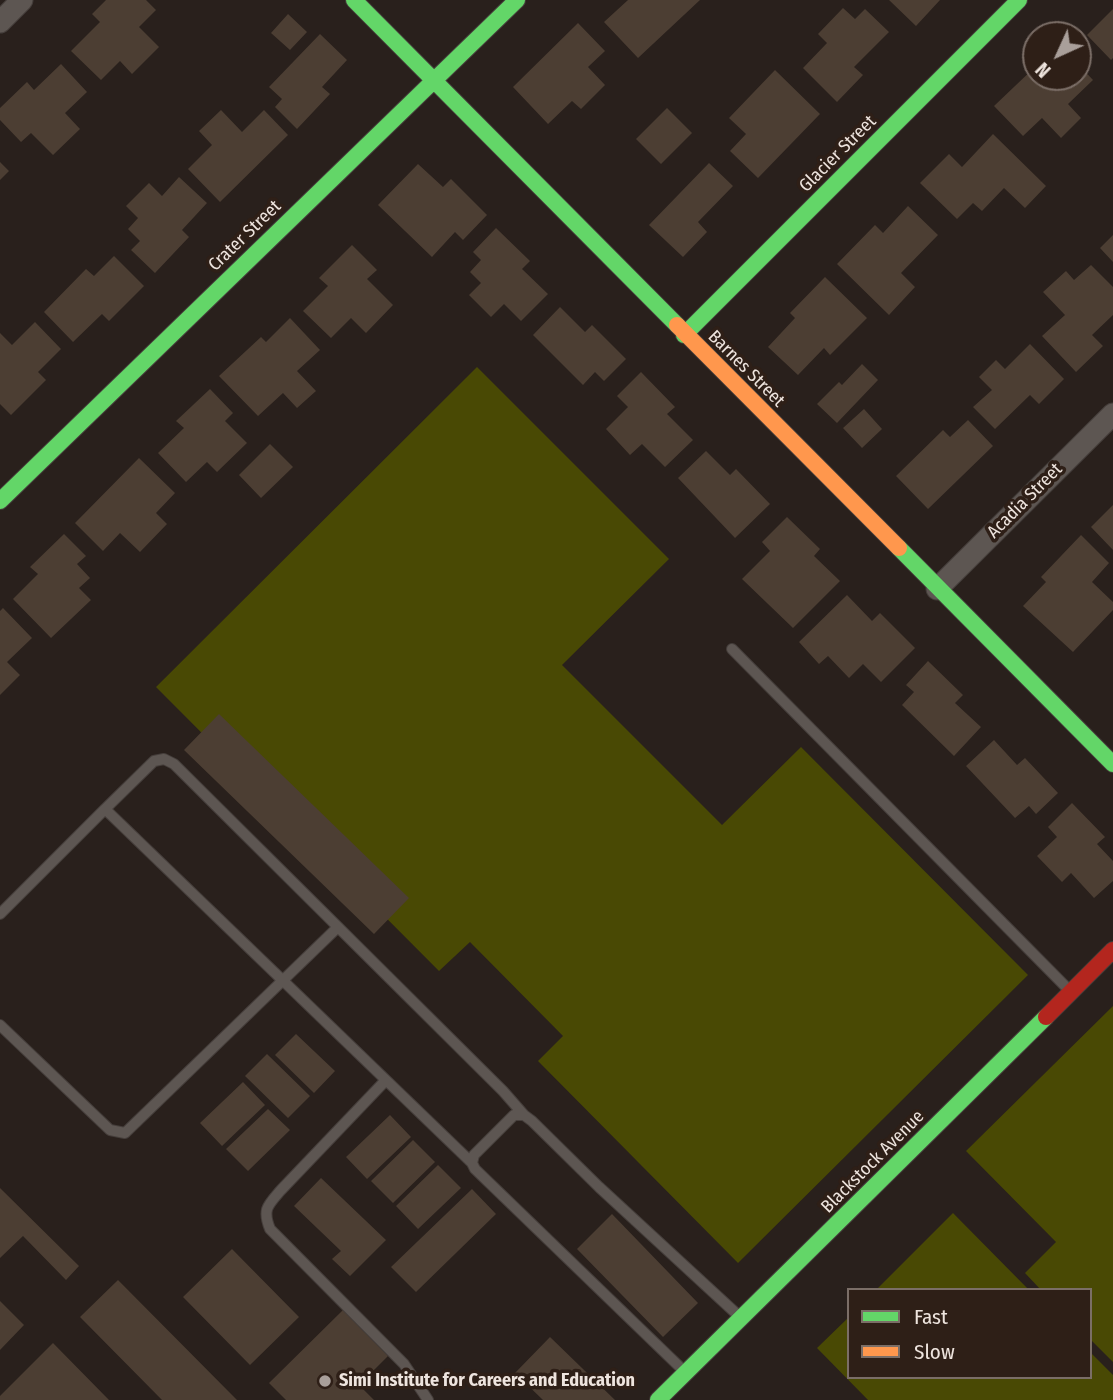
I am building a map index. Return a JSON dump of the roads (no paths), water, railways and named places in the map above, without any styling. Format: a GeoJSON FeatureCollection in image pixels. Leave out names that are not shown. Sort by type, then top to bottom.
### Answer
{"type":"FeatureCollection","features":[{"type":"Feature","properties":{"kind":"street"},"geometry":{"type":"LineString","coordinates":[[0,22],[22,0]]}},
{"type":"Feature","properties":{"kind":"street","name":"Barnes Street"},"geometry":{"type":"LineString","coordinates":[[354,0],[1113,764]]}},
{"type":"Feature","properties":{"kind":"street","name":"Crater Street"},"geometry":{"type":"LineString","coordinates":[[0,500],[517,0]]}},
{"type":"Feature","properties":{"kind":"street","name":"Glacier Street"},"geometry":{"type":"LineString","coordinates":[[684,335],[1019,0]]}},
{"type":"Feature","properties":{"kind":"street","name":"Acadia Street"},"geometry":{"type":"LineString","coordinates":[[937,589],[1113,414]]}},
{"type":"Feature","properties":{"kind":"street","name":"Blackstock Avenue"},"geometry":{"type":"LineString","coordinates":[[658,1400],[743,1319],[1113,950]]}},
{"type":"Feature","properties":{"kind":"lane"},"geometry":{"type":"LineString","coordinates":[[732,649],[1070,992]]}},
{"type":"Feature","properties":{"kind":"lane"},"geometry":{"type":"LineString","coordinates":[[0,914],[154,761],[164,759],[174,764],[524,1115],[743,1319]]}},
{"type":"Feature","properties":{"kind":"lane"},"geometry":{"type":"LineString","coordinates":[[105,809],[685,1373]]}},
{"type":"Feature","properties":{"kind":"lane"},"geometry":{"type":"LineString","coordinates":[[0,1025],[110,1130],[125,1133],[338,927]]}},
{"type":"Feature","properties":{"kind":"lane"},"geometry":{"type":"LineString","coordinates":[[386,1080],[268,1204],[265,1216],[270,1228],[404,1364],[428,1400]]}},
{"type":"Feature","properties":{"kind":"lane"},"geometry":{"type":"LineString","coordinates":[[472,1163],[474,1155],[514,1115],[524,1115]]}},
{"type":"Feature","properties":{"kind":"place","name":"Simi Institute for Careers and Education"},"geometry":{"type":"Point","coordinates":[325,1381]}}]}
